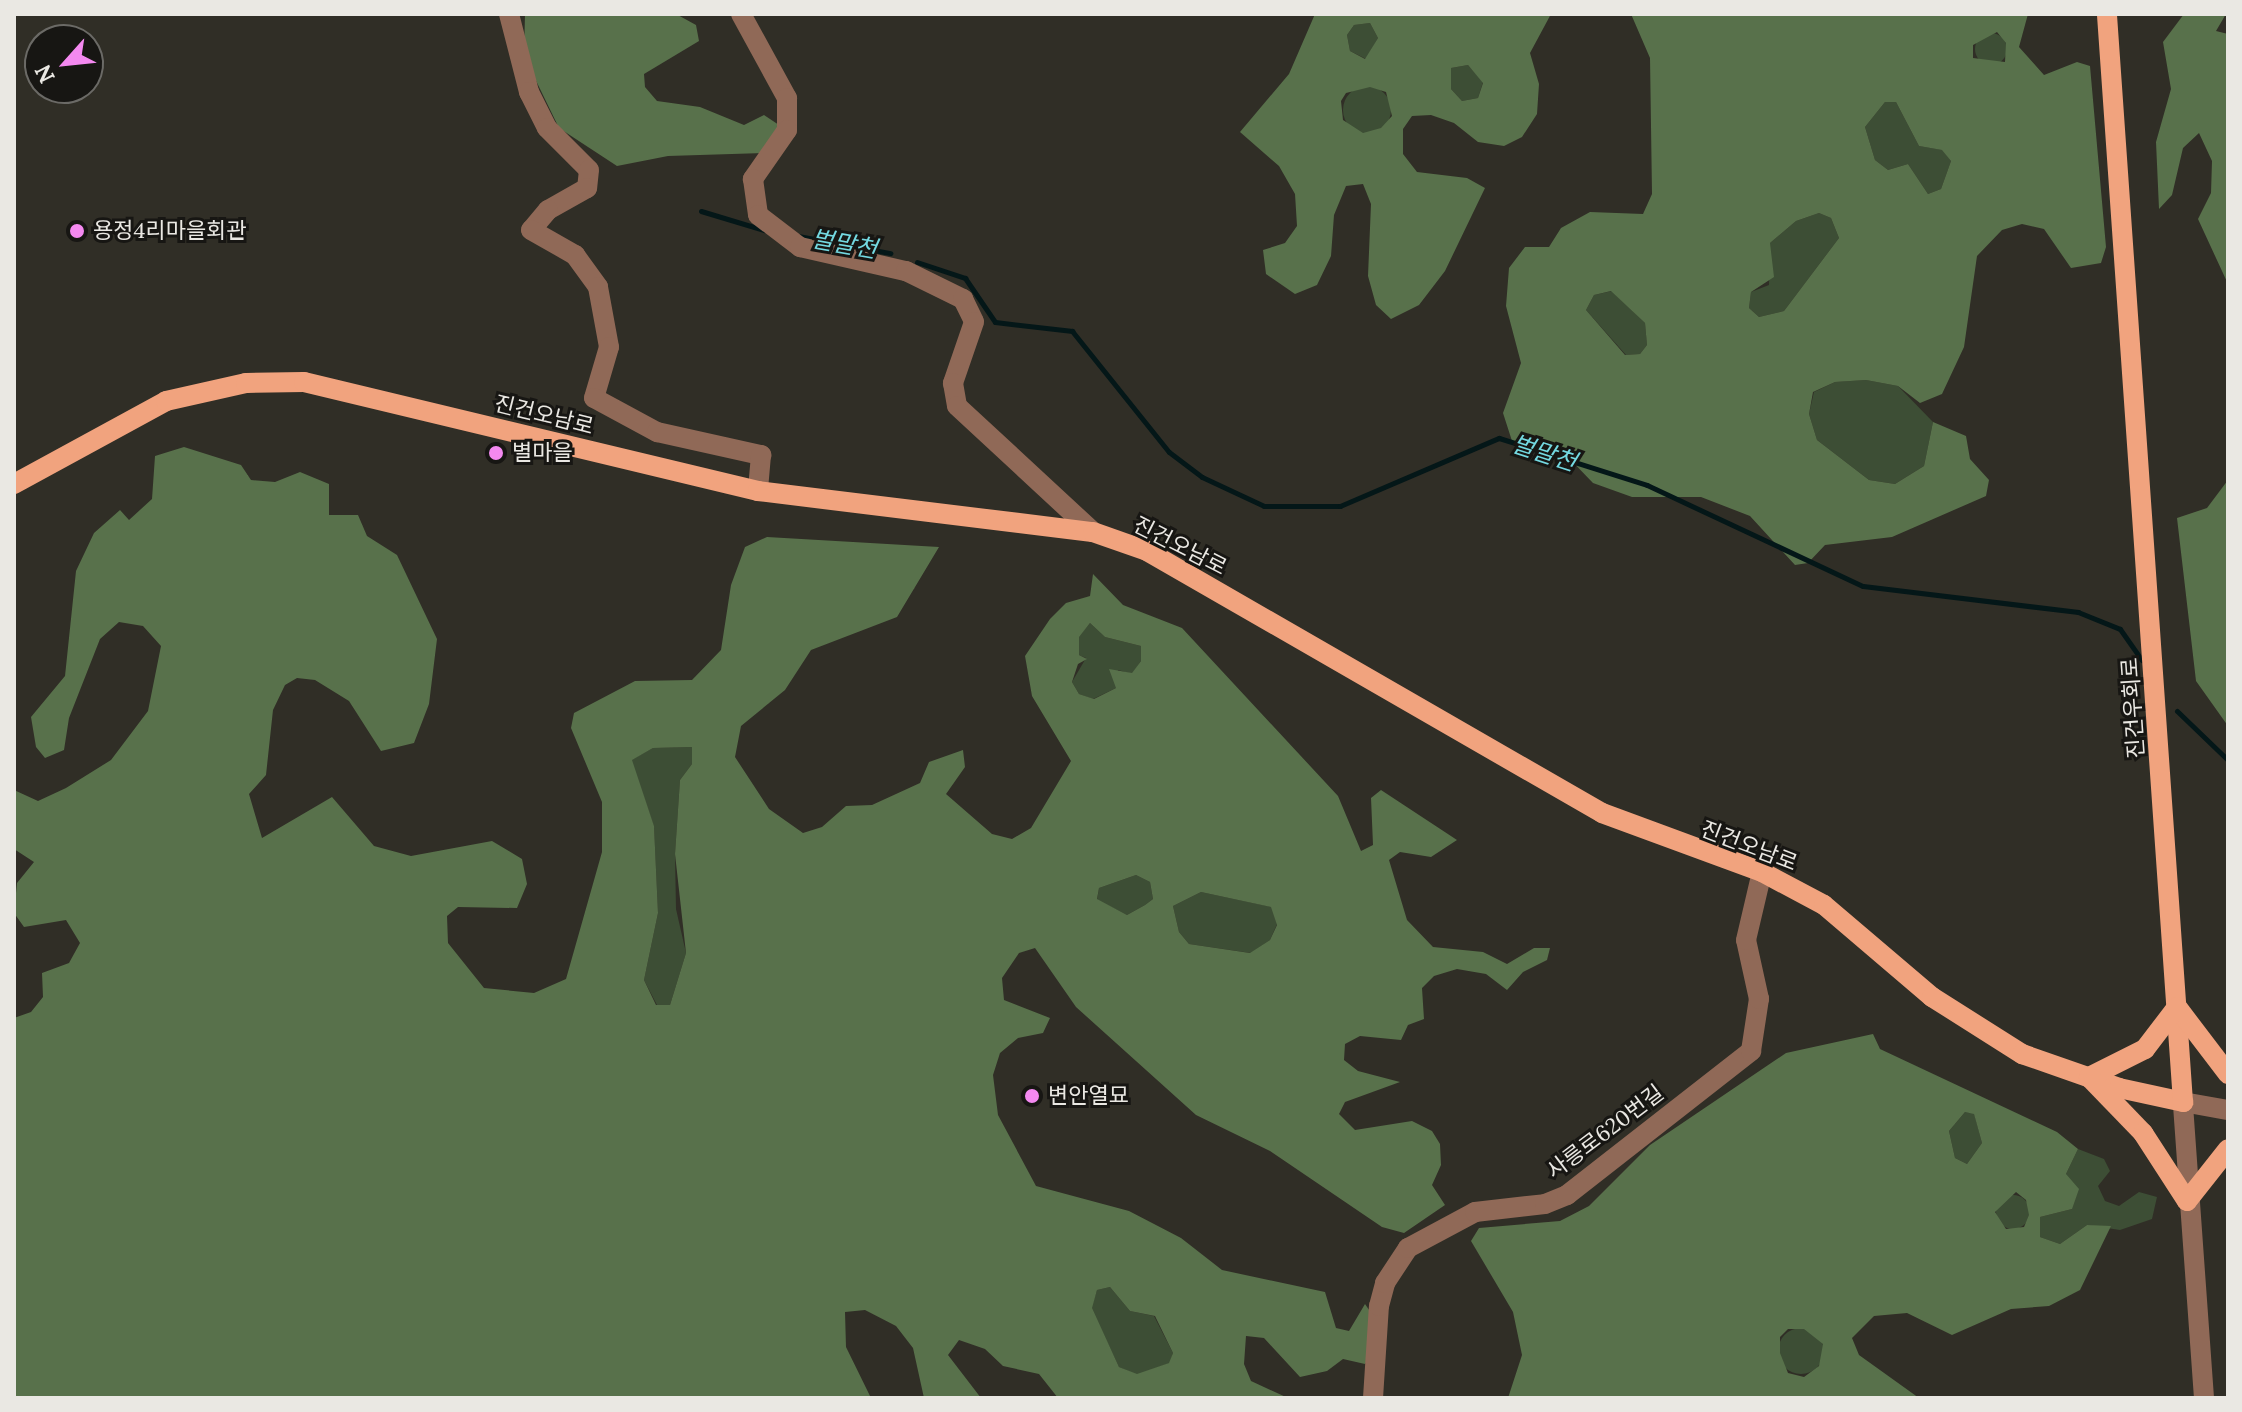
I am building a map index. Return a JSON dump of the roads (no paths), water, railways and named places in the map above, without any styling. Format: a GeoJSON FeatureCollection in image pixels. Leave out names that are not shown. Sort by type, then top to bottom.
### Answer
{"type":"FeatureCollection","features":[{"type":"Feature","properties":{"kind":"main road","name":"진건우회로"},"geometry":{"type":"LineString","coordinates":[[2107,14],[2183,1102]]}},
{"type":"Feature","properties":{"kind":"main road","name":"진건오남로"},"geometry":{"type":"LineString","coordinates":[[14,484],[166,401],[276,381],[355,389],[758,491],[1093,532],[1147,551],[1591,807],[1762,872],[1841,918],[1984,1034],[2022,1054],[2089,1077],[2183,1102]]}},
{"type":"Feature","properties":{"kind":"main road"},"geometry":{"type":"LineString","coordinates":[[2228,1074],[2177,1007],[2145,1049],[2089,1077],[2143,1133],[2187,1201],[2228,1149]]}},
{"type":"Feature","properties":{"kind":"street"},"geometry":{"type":"LineString","coordinates":[[509,14],[529,92],[543,120],[589,170],[587,188],[548,210],[531,230],[575,255],[598,287],[609,347],[594,398],[657,432],[761,455],[758,491]]}},
{"type":"Feature","properties":{"kind":"street"},"geometry":{"type":"LineString","coordinates":[[741,14],[787,98],[787,130],[753,179],[758,215],[800,247],[906,271],[963,299],[974,322],[953,383],[957,406],[1093,532]]}},
{"type":"Feature","properties":{"kind":"street","name":"사릉로620번길"},"geometry":{"type":"LineString","coordinates":[[1373,1398],[1379,1306],[1385,1283],[1408,1248],[1439,1226],[1475,1212],[1545,1204],[1567,1195],[1751,1051],[1759,999],[1746,940],[1762,872]]}},
{"type":"Feature","properties":{"kind":"street","name":"진건오남로"},"geometry":{"type":"LineString","coordinates":[[2183,1102],[2228,1110]]}},
{"type":"Feature","properties":{"kind":"street","name":"진건우회로"},"geometry":{"type":"LineString","coordinates":[[2183,1102],[2187,1201],[2204,1398]]}},
{"type":"Feature","properties":{"kind":"waterway","name":"벌말천"},"geometry":{"type":"LineString","coordinates":[[701,211],[764,230]]}},
{"type":"Feature","properties":{"kind":"waterway","name":"벌말천"},"geometry":{"type":"LineString","coordinates":[[798,236],[890,253]]}},
{"type":"Feature","properties":{"kind":"waterway","name":"벌말천"},"geometry":{"type":"LineString","coordinates":[[917,262],[965,278],[995,322],[1072,331],[1169,452],[1202,477],[1264,506],[1340,506],[1499,438],[1647,485],[1863,586],[2078,612],[2120,629],[2142,660]]}},
{"type":"Feature","properties":{"kind":"waterway","name":"벌말천"},"geometry":{"type":"LineString","coordinates":[[2177,711],[2228,760]]}},
{"type":"Feature","properties":{"kind":"place","name":"용정4리마을회관"},"geometry":{"type":"Point","coordinates":[77,231]}},
{"type":"Feature","properties":{"kind":"place","name":"별마을"},"geometry":{"type":"Point","coordinates":[496,453]}},
{"type":"Feature","properties":{"kind":"place","name":"변안열묘"},"geometry":{"type":"Point","coordinates":[1032,1096]}}]}
